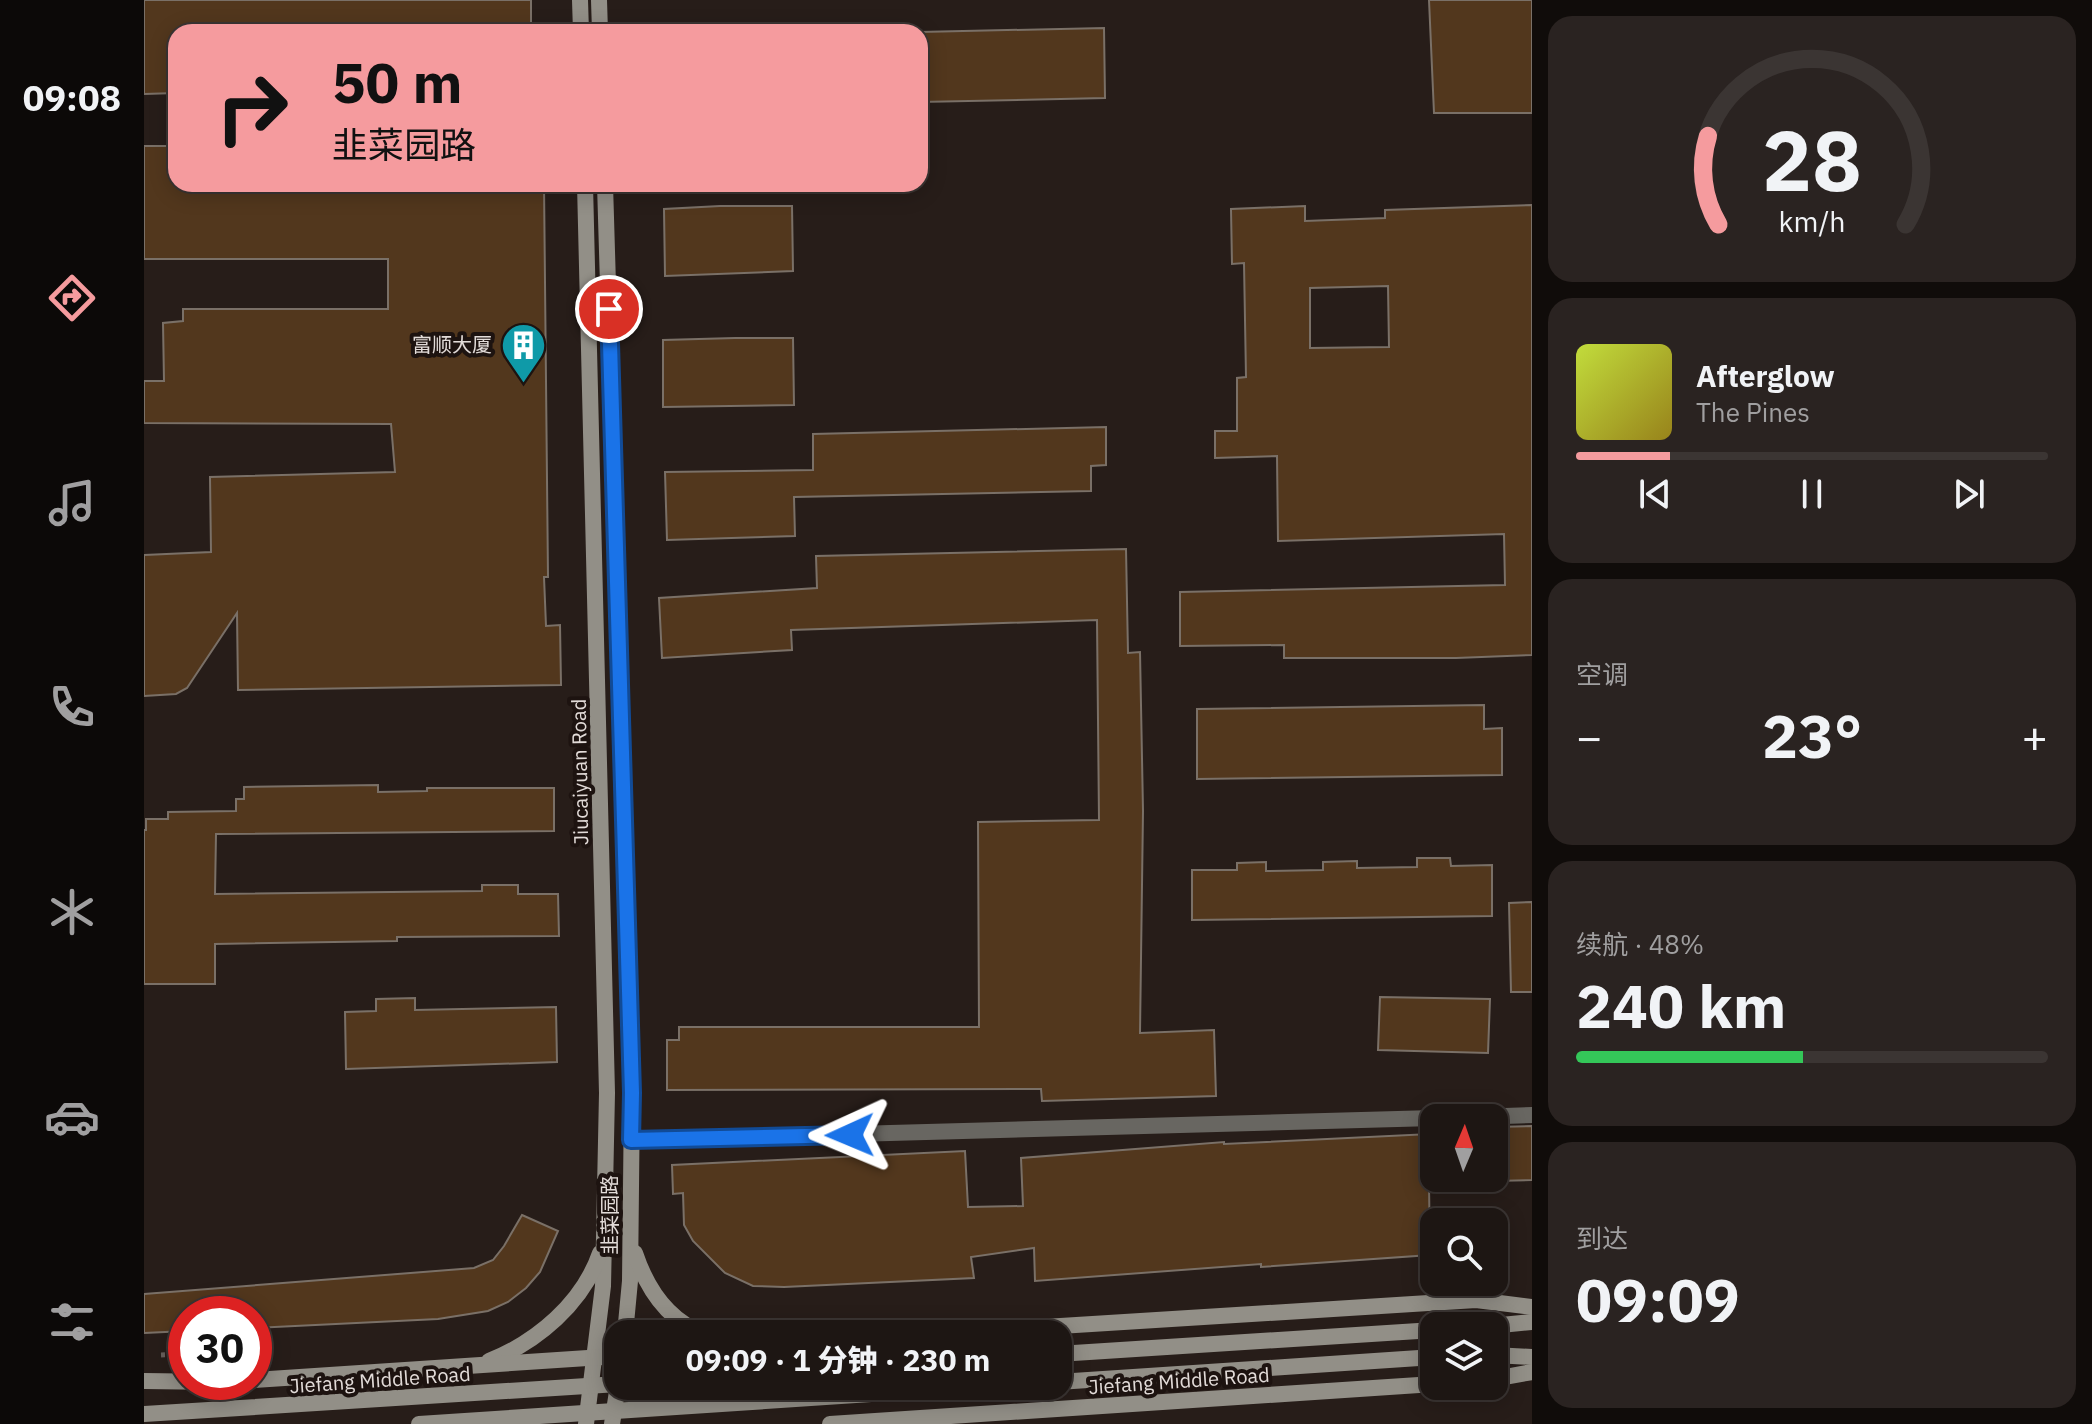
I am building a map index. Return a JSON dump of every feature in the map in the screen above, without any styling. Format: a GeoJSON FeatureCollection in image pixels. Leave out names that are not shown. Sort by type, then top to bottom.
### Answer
{"type":"FeatureCollection","features":[{"type":"Feature","properties":{"kind":"street"},"geometry":{"type":"LineString","coordinates":[[580,0],[581,24]]}},
{"type":"Feature","properties":{"kind":"street"},"geometry":{"type":"LineString","coordinates":[[599,0],[600,24]]}},
{"type":"Feature","properties":{"kind":"street","name":"Jiucaiyuan Road"},"geometry":{"type":"LineString","coordinates":[[585,192],[607,1093],[603,1286],[586,1424]]}},
{"type":"Feature","properties":{"kind":"street","name":"韭菜园路"},"geometry":{"type":"LineString","coordinates":[[605,192],[631,1077],[630,1281],[626,1320]]}},
{"type":"Feature","properties":{"kind":"street"},"geometry":{"type":"LineString","coordinates":[[1508,1116],[1532,1115]]}},
{"type":"Feature","properties":{"kind":"street"},"geometry":{"type":"LineString","coordinates":[[631,1140],[1420,1118]]}},
{"type":"Feature","properties":{"kind":"street"},"geometry":{"type":"LineString","coordinates":[[477,1366],[526,1343],[577,1297],[595,1268],[605,1236]]}},
{"type":"Feature","properties":{"kind":"street"},"geometry":{"type":"LineString","coordinates":[[630,1236],[654,1296],[677,1320]]}},
{"type":"Feature","properties":{"kind":"street"},"geometry":{"type":"LineString","coordinates":[[1072,1325],[1476,1300],[1532,1307]]}},
{"type":"Feature","properties":{"kind":"street"},"geometry":{"type":"LineString","coordinates":[[1508,1324],[1532,1322]]}},
{"type":"Feature","properties":{"kind":"street","name":"Jiefang Middle Road"},"geometry":{"type":"LineString","coordinates":[[1072,1353],[1420,1331]]}},
{"type":"Feature","properties":{"kind":"street"},"geometry":{"type":"LineString","coordinates":[[1508,1356],[1532,1357]]}},
{"type":"Feature","properties":{"kind":"street","name":"Jiefang Middle Road"},"geometry":{"type":"LineString","coordinates":[[272,1379],[604,1357]]}},
{"type":"Feature","properties":{"kind":"street","name":"Jiefang Middle Road"},"geometry":{"type":"LineString","coordinates":[[1072,1381],[1420,1358]]}},
{"type":"Feature","properties":{"kind":"street"},"geometry":{"type":"LineString","coordinates":[[1508,1376],[1532,1372]]}},
{"type":"Feature","properties":{"kind":"street"},"geometry":{"type":"LineString","coordinates":[[144,1381],[168,1381]]}},
{"type":"Feature","properties":{"kind":"street","name":"Jiefang Middle Road"},"geometry":{"type":"LineString","coordinates":[[144,1414],[604,1385]]}},
{"type":"Feature","properties":{"kind":"street","name":"Jiefang Middle Road"},"geometry":{"type":"LineString","coordinates":[[830,1424],[1420,1385]]}},
{"type":"Feature","properties":{"kind":"street"},"geometry":{"type":"LineString","coordinates":[[612,1424],[616,1400]]}},
{"type":"Feature","properties":{"kind":"street"},"geometry":{"type":"LineString","coordinates":[[419,1424],[781,1400]]}},
{"type":"Feature","properties":{"kind":"path"},"geometry":{"type":"LineString","coordinates":[[156,1355],[168,1355]]}},
{"type":"Feature","properties":{"kind":"building"},"geometry":{"type":"Polygon","coordinates":[[[144,0],[531,0],[531,24],[168,24],[168,93],[144,94],[144,0]]]}},
{"type":"Feature","properties":{"kind":"building"},"geometry":{"type":"Polygon","coordinates":[[[1429,0],[1532,0],[1532,113],[1434,113],[1429,0]]]}},
{"type":"Feature","properties":{"kind":"building"},"geometry":{"type":"Polygon","coordinates":[[[1104,28],[1105,98],[928,102],[928,32],[1104,28]]]}},
{"type":"Feature","properties":{"kind":"building"},"geometry":{"type":"Polygon","coordinates":[[[144,146],[168,146],[168,192],[544,192],[548,577],[544,577],[546,626],[560,625],[561,685],[238,690],[237,613],[187,688],[176,694],[144,696],[144,555],[211,552],[210,477],[395,472],[391,424],[144,423],[144,381],[164,381],[163,323],[183,321],[183,309],[388,309],[388,259],[144,259],[144,146]]]}},
{"type":"Feature","properties":{"kind":"building"},"geometry":{"type":"Polygon","coordinates":[[[1532,205],[1532,655],[1284,658],[1284,645],[1180,646],[1180,592],[1505,585],[1504,534],[1278,541],[1277,456],[1215,458],[1215,431],[1237,431],[1237,378],[1246,377],[1244,263],[1232,264],[1231,209],[1305,206],[1305,221],[1385,218],[1385,210],[1532,205]],[[1388,286],[1310,288],[1310,348],[1389,347],[1388,286]]]}},
{"type":"Feature","properties":{"kind":"building"},"geometry":{"type":"Polygon","coordinates":[[[792,206],[793,271],[665,276],[664,209],[792,206]]]}},
{"type":"Feature","properties":{"kind":"building"},"geometry":{"type":"Polygon","coordinates":[[[793,338],[794,405],[663,407],[663,340],[793,338]]]}},
{"type":"Feature","properties":{"kind":"building"},"geometry":{"type":"Polygon","coordinates":[[[1106,427],[1106,465],[1091,466],[1091,491],[794,497],[795,536],[667,540],[665,472],[813,470],[813,434],[1106,427]]]}},
{"type":"Feature","properties":{"kind":"building"},"geometry":{"type":"Polygon","coordinates":[[[1126,549],[1128,653],[1140,652],[1143,811],[1140,1033],[1214,1030],[1216,1096],[1042,1101],[1041,1089],[667,1090],[667,1040],[679,1040],[679,1027],[979,1027],[978,822],[1099,820],[1097,620],[791,630],[792,650],[662,658],[659,598],[817,588],[816,556],[1126,549]]]}},
{"type":"Feature","properties":{"kind":"building"},"geometry":{"type":"Polygon","coordinates":[[[1484,705],[1484,729],[1502,728],[1502,775],[1197,779],[1197,709],[1484,705]]]}},
{"type":"Feature","properties":{"kind":"building"},"geometry":{"type":"Polygon","coordinates":[[[378,785],[378,792],[427,791],[427,788],[554,788],[554,831],[216,834],[215,894],[482,891],[482,885],[518,885],[518,894],[558,894],[559,936],[397,937],[397,941],[215,944],[215,984],[144,984],[146,819],[168,819],[168,812],[236,811],[236,799],[244,799],[244,787],[378,785]]]}},
{"type":"Feature","properties":{"kind":"building"},"geometry":{"type":"Polygon","coordinates":[[[1417,858],[1450,858],[1451,866],[1492,865],[1492,916],[1192,920],[1192,870],[1237,870],[1237,863],[1266,862],[1266,871],[1323,870],[1323,862],[1357,861],[1357,868],[1417,867],[1417,858]]]}},
{"type":"Feature","properties":{"kind":"building"},"geometry":{"type":"Polygon","coordinates":[[[1532,902],[1532,992],[1511,992],[1509,903],[1532,902]]]}},
{"type":"Feature","properties":{"kind":"building"},"geometry":{"type":"Polygon","coordinates":[[[1380,997],[1490,999],[1488,1053],[1378,1050],[1380,997]]]}},
{"type":"Feature","properties":{"kind":"building"},"geometry":{"type":"Polygon","coordinates":[[[415,998],[415,1010],[556,1007],[557,1062],[346,1069],[345,1012],[376,1011],[376,999],[415,998]]]}},
{"type":"Feature","properties":{"kind":"building"},"geometry":{"type":"Polygon","coordinates":[[[1532,1126],[1532,1180],[1508,1181],[1508,1127],[1532,1126]]]}},
{"type":"Feature","properties":{"kind":"building"},"geometry":{"type":"Polygon","coordinates":[[[1420,1134],[1420,1192],[1429,1192],[1429,1208],[1420,1208],[1420,1256],[1035,1281],[1034,1248],[971,1257],[974,1278],[753,1286],[725,1273],[693,1241],[684,1225],[683,1193],[673,1194],[672,1165],[965,1151],[968,1207],[1023,1206],[1021,1158],[1420,1134]]]}},
{"type":"Feature","properties":{"kind":"building"},"geometry":{"type":"Polygon","coordinates":[[[522,1215],[558,1231],[540,1272],[526,1288],[508,1302],[488,1311],[438,1319],[272,1327],[272,1296],[168,1296],[168,1332],[144,1333],[144,1294],[474,1268],[493,1260],[522,1215]]]}},
{"type":"Feature","properties":{"kind":"place","name":"富顺大厦"},"geometry":{"type":"Point","coordinates":[523,384]}},
{"type":"Feature","properties":{"kind":"route"},"geometry":{"type":"LineString","coordinates":[[609,309],[631,1140],[850,1135]]}}]}
